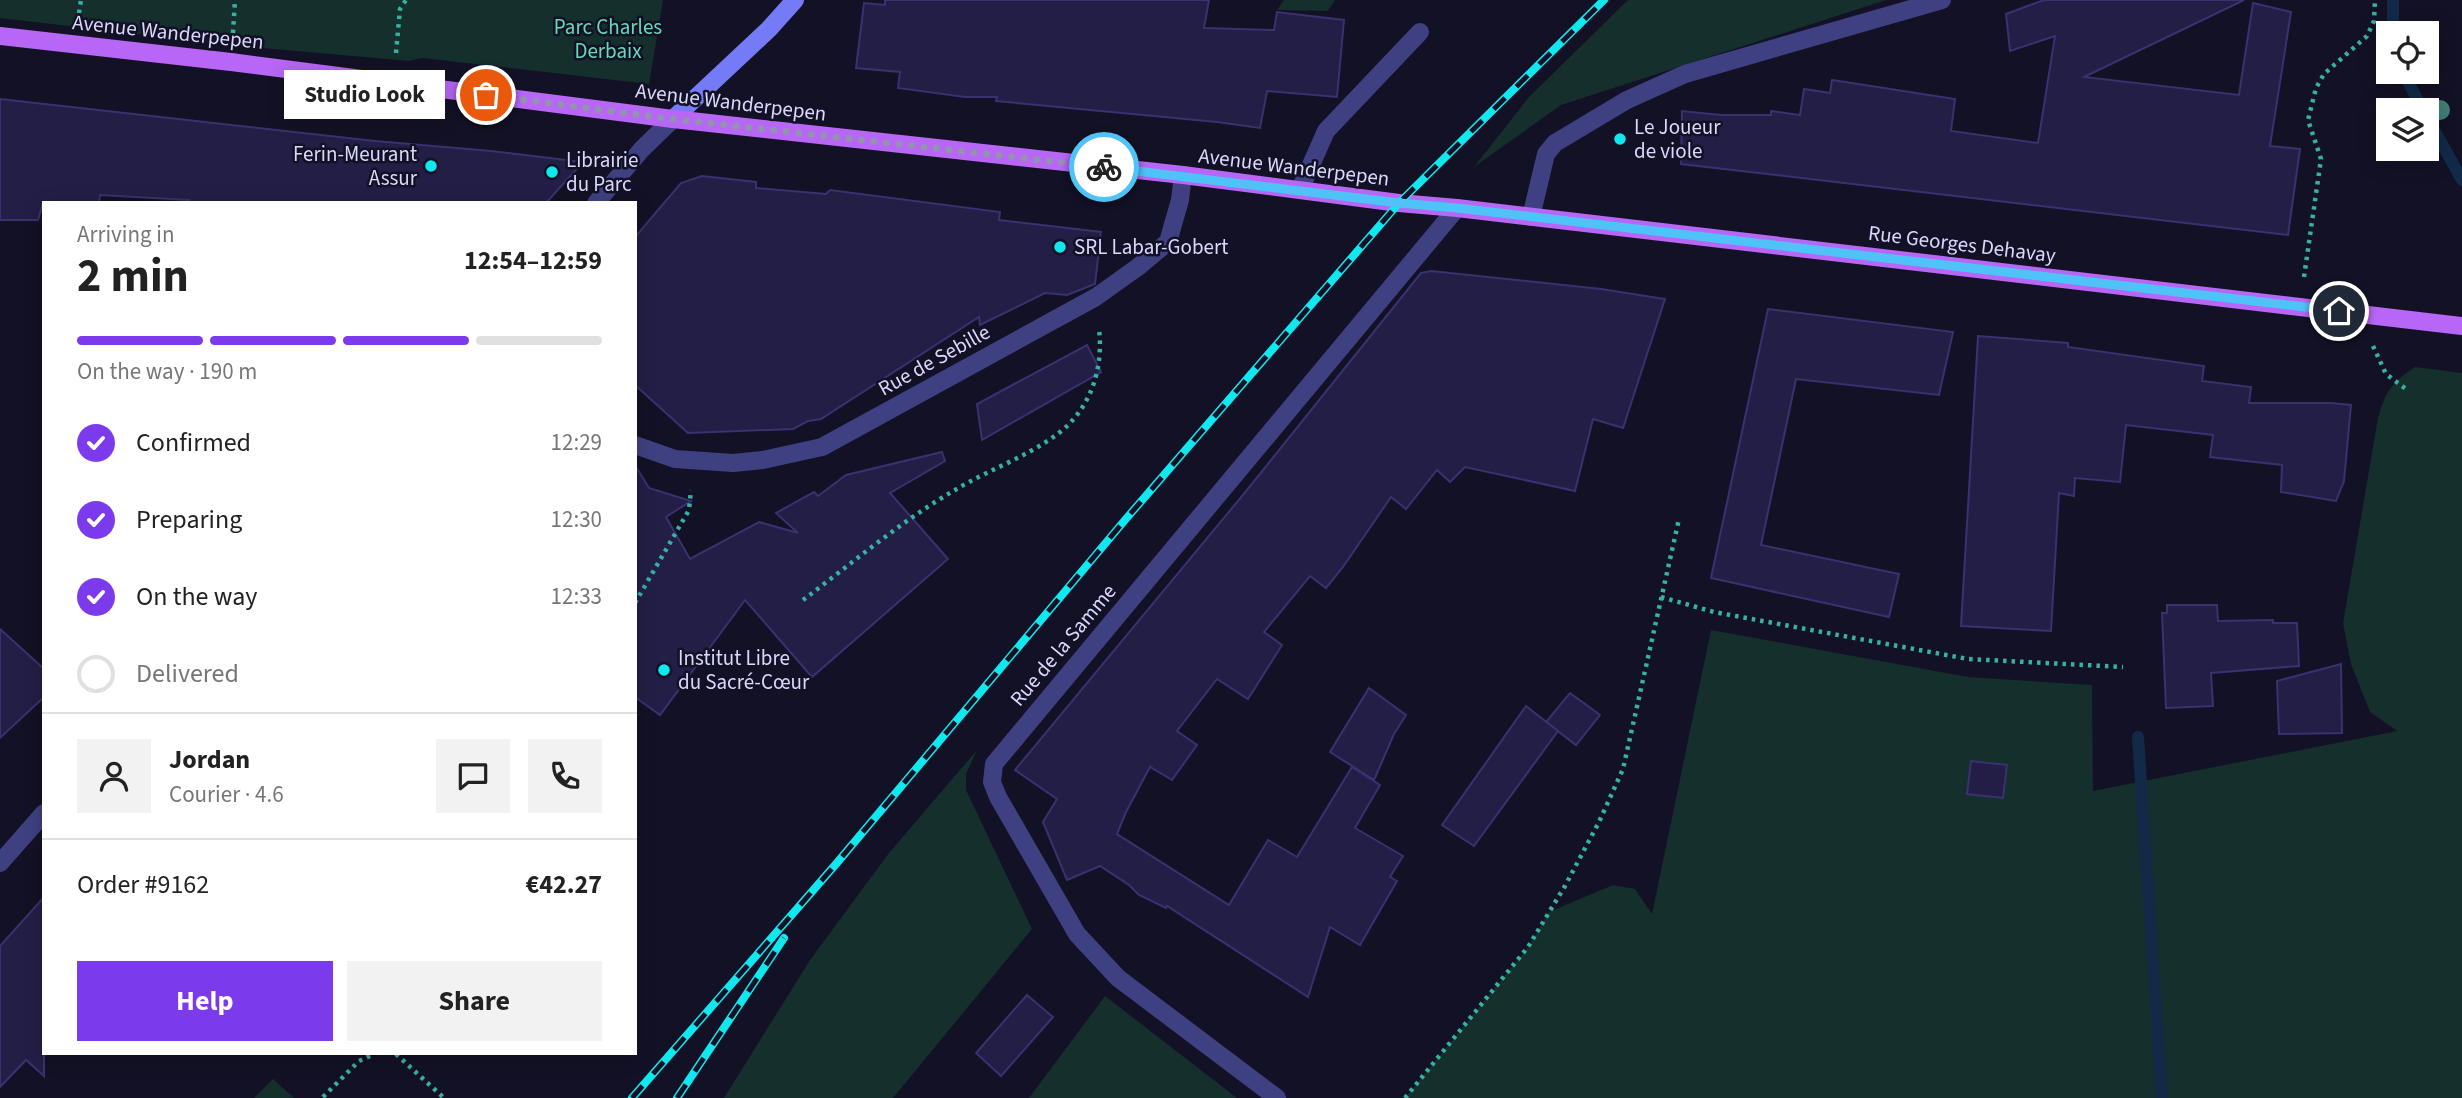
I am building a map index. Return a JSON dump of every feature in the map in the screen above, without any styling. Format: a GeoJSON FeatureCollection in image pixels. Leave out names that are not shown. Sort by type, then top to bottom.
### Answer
{"type":"FeatureCollection","features":[{"type":"Feature","properties":{"kind":"main road","name":"Avenue Wanderpepen"},"geometry":{"type":"LineString","coordinates":[[0,36],[394,82],[673,119],[1457,208]]}},
{"type":"Feature","properties":{"kind":"main road","name":"Rue Georges Dehavay"},"geometry":{"type":"LineString","coordinates":[[1457,208],[2462,326]]}},
{"type":"Feature","properties":{"kind":"street"},"geometry":{"type":"LineString","coordinates":[[598,201],[642,149],[769,29],[795,0]]}},
{"type":"Feature","properties":{"kind":"street"},"geometry":{"type":"LineString","coordinates":[[1531,217],[1546,154],[1555,143],[1627,100],[1685,74],[1942,0]]}},
{"type":"Feature","properties":{"kind":"street"},"geometry":{"type":"LineString","coordinates":[[1300,190],[1326,131],[1420,32]]}},
{"type":"Feature","properties":{"kind":"street","name":"Rue de Sebille"},"geometry":{"type":"LineString","coordinates":[[637,446],[675,459],[733,463],[763,460],[822,447],[1096,297],[1138,267],[1167,242],[1180,200],[1183,175]]}},
{"type":"Feature","properties":{"kind":"street","name":"Rue de la Samme"},"geometry":{"type":"LineString","coordinates":[[1277,1098],[1118,978],[1077,934],[998,797],[992,782],[994,764],[1457,208]]}},
{"type":"Feature","properties":{"kind":"street"},"geometry":{"type":"LineString","coordinates":[[0,863],[42,815]]}},
{"type":"Feature","properties":{"kind":"path"},"geometry":{"type":"LineString","coordinates":[[394,82],[400,9],[406,0]]}},
{"type":"Feature","properties":{"kind":"path"},"geometry":{"type":"LineString","coordinates":[[2300,307],[2320,159],[2308,120],[2316,88],[2324,74],[2367,36],[2374,21],[2375,0]]}},
{"type":"Feature","properties":{"kind":"path"},"geometry":{"type":"LineString","coordinates":[[803,600],[954,490],[1016,458],[1069,424],[1086,402],[1096,378],[1101,344],[1096,297]]}},
{"type":"Feature","properties":{"kind":"path"},"geometry":{"type":"LineString","coordinates":[[2358,314],[2386,374],[2406,389]]}},
{"type":"Feature","properties":{"kind":"path"},"geometry":{"type":"LineString","coordinates":[[637,600],[689,510],[694,461]]}},
{"type":"Feature","properties":{"kind":"path"},"geometry":{"type":"LineString","coordinates":[[1405,1098],[1528,947],[1599,822],[1623,769],[1679,519]]}},
{"type":"Feature","properties":{"kind":"path"},"geometry":{"type":"LineString","coordinates":[[1661,597],[1714,612],[1968,659],[2123,667]]}},
{"type":"Feature","properties":{"kind":"path"},"geometry":{"type":"LineString","coordinates":[[323,1097],[359,1060],[372,1055]]}},
{"type":"Feature","properties":{"kind":"path"},"geometry":{"type":"LineString","coordinates":[[397,1055],[444,1098]]}},
{"type":"Feature","properties":{"kind":"green space","name":"Parc Charles Derbaix"},"geometry":{"type":"Polygon","coordinates":[[[0,0],[663,0],[649,84],[422,58],[409,61],[240,46],[0,18],[0,0]]]}},
{"type":"Feature","properties":{"kind":"green space"},"geometry":{"type":"Polygon","coordinates":[[[1284,0],[1335,0],[1328,11],[1277,10],[1284,0]]]}},
{"type":"Feature","properties":{"kind":"green space"},"geometry":{"type":"Polygon","coordinates":[[[1628,0],[1886,0],[1561,105],[1474,167],[1529,97],[1628,0]]]}},
{"type":"Feature","properties":{"kind":"green space"},"geometry":{"type":"Polygon","coordinates":[[[2415,367],[2462,373],[2462,1098],[1405,1098],[1528,947],[1549,912],[1613,885],[1635,889],[1652,914],[1711,630],[1968,677],[2092,685],[2093,791],[2397,731],[2370,712],[2351,664],[2343,623],[2378,418],[2390,388],[2415,367]]]}},
{"type":"Feature","properties":{"kind":"green space"},"geometry":{"type":"Polygon","coordinates":[[[977,750],[966,774],[966,790],[1032,929],[893,1098],[724,1098],[810,960],[889,853],[977,750]]]}},
{"type":"Feature","properties":{"kind":"green space"},"geometry":{"type":"Polygon","coordinates":[[[1105,996],[1237,1098],[1029,1098],[1105,996]]]}},
{"type":"Feature","properties":{"kind":"green space"},"geometry":{"type":"Polygon","coordinates":[[[273,1079],[294,1098],[254,1098],[273,1079]]]}},
{"type":"Feature","properties":{"kind":"building"},"geometry":{"type":"Polygon","coordinates":[[[885,0],[1209,0],[1204,28],[1274,30],[1277,12],[1344,20],[1337,97],[1267,91],[1260,128],[996,101],[997,97],[965,97],[898,88],[900,72],[856,68],[864,3],[885,5],[885,0]]]}},
{"type":"Feature","properties":{"kind":"building"},"geometry":{"type":"Polygon","coordinates":[[[2044,0],[2244,0],[2084,77],[2239,95],[2253,3],[2291,12],[2270,146],[2300,149],[2288,235],[1681,164],[1682,111],[1721,115],[1771,115],[1771,111],[1800,115],[1804,89],[1830,93],[1832,80],[1955,99],[1951,131],[2038,143],[2055,36],[2010,51],[2006,14],[2044,0]]]}},
{"type":"Feature","properties":{"kind":"building"},"geometry":{"type":"Polygon","coordinates":[[[0,99],[583,162],[548,201],[189,201],[100,195],[99,201],[42,201],[38,220],[0,220],[0,99]]]}},
{"type":"Feature","properties":{"kind":"building"},"geometry":{"type":"Polygon","coordinates":[[[702,176],[756,182],[756,188],[826,194],[830,190],[1000,212],[999,220],[1101,232],[1095,284],[1067,295],[1045,293],[980,325],[979,317],[821,419],[808,421],[793,429],[688,433],[637,387],[637,235],[681,183],[702,176]]]}},
{"type":"Feature","properties":{"kind":"building"},"geometry":{"type":"Polygon","coordinates":[[[1431,271],[1601,289],[1665,299],[1623,428],[1593,419],[1575,491],[1465,467],[1450,482],[1437,470],[1406,509],[1391,497],[1326,588],[1310,576],[1264,632],[1282,645],[1248,699],[1217,679],[1177,731],[1197,745],[1172,780],[1150,767],[1126,812],[1117,834],[1229,905],[1268,840],[1297,857],[1352,767],[1380,785],[1355,828],[1403,856],[1390,877],[1397,881],[1360,945],[1330,927],[1308,997],[1167,906],[1166,908],[1139,895],[1100,866],[1067,880],[1043,822],[1057,799],[1015,770],[1247,490],[1421,273],[1431,271]]]}},
{"type":"Feature","properties":{"kind":"building"},"geometry":{"type":"Polygon","coordinates":[[[1768,309],[1953,332],[1939,395],[1796,379],[1761,545],[1899,574],[1889,617],[1711,578],[1768,309]]]}},
{"type":"Feature","properties":{"kind":"building"},"geometry":{"type":"Polygon","coordinates":[[[1978,336],[2068,343],[2068,347],[2204,366],[2202,381],[2251,387],[2249,403],[2351,405],[2344,481],[2336,501],[2281,492],[2282,465],[2210,457],[2213,435],[2126,425],[2120,482],[2075,478],[2074,496],[2059,493],[2051,631],[1961,626],[1978,336]]]}},
{"type":"Feature","properties":{"kind":"building"},"geometry":{"type":"Polygon","coordinates":[[[1087,345],[1101,372],[982,440],[977,404],[1087,345]]]}},
{"type":"Feature","properties":{"kind":"building"},"geometry":{"type":"Polygon","coordinates":[[[942,452],[945,461],[890,493],[948,559],[812,677],[745,600],[660,715],[637,698],[637,468],[649,488],[691,501],[666,517],[690,559],[759,522],[798,533],[776,513],[814,492],[818,496],[846,475],[942,452]]]}},
{"type":"Feature","properties":{"kind":"building"},"geometry":{"type":"Polygon","coordinates":[[[2167,605],[2217,605],[2218,621],[2273,620],[2273,623],[2297,623],[2299,666],[2211,673],[2213,706],[2166,708],[2162,613],[2167,613],[2167,605]]]}},
{"type":"Feature","properties":{"kind":"building"},"geometry":{"type":"Polygon","coordinates":[[[0,629],[42,667],[42,699],[0,738],[0,629]]]}},
{"type":"Feature","properties":{"kind":"building"},"geometry":{"type":"Polygon","coordinates":[[[2341,664],[2342,733],[2279,734],[2277,681],[2341,664]]]}},
{"type":"Feature","properties":{"kind":"building"},"geometry":{"type":"Polygon","coordinates":[[[1369,688],[1406,715],[1394,734],[1374,780],[1330,752],[1369,688]]]}},
{"type":"Feature","properties":{"kind":"building"},"geometry":{"type":"Polygon","coordinates":[[[1570,693],[1600,715],[1576,745],[1546,722],[1570,693]]]}},
{"type":"Feature","properties":{"kind":"building"},"geometry":{"type":"Polygon","coordinates":[[[1526,706],[1558,731],[1474,846],[1442,825],[1526,706]]]}},
{"type":"Feature","properties":{"kind":"building"},"geometry":{"type":"Polygon","coordinates":[[[1971,761],[2007,765],[2003,798],[1967,794],[1971,761]]]}},
{"type":"Feature","properties":{"kind":"building"},"geometry":{"type":"Polygon","coordinates":[[[42,899],[44,1076],[26,1060],[0,1087],[0,946],[42,899]]]}},
{"type":"Feature","properties":{"kind":"building"},"geometry":{"type":"Polygon","coordinates":[[[1027,995],[1053,1017],[1001,1076],[976,1053],[1027,995]]]}},
{"type":"Feature","properties":{"kind":"waterway"},"geometry":{"type":"LineString","coordinates":[[2393,0],[2393,21]]}},
{"type":"Feature","properties":{"kind":"waterway"},"geometry":{"type":"LineString","coordinates":[[2409,84],[2417,98]]}},
{"type":"Feature","properties":{"kind":"waterway"},"geometry":{"type":"LineString","coordinates":[[2439,139],[2462,180]]}},
{"type":"Feature","properties":{"kind":"waterway"},"geometry":{"type":"LineString","coordinates":[[2138,737],[2162,1098]]}},
{"type":"Feature","properties":{"kind":"railway"},"geometry":{"type":"LineString","coordinates":[[632,1098],[836,864],[1125,520],[1399,203],[1604,0]]}},
{"type":"Feature","properties":{"kind":"railway"},"geometry":{"type":"LineString","coordinates":[[677,1098],[784,938]]}},
{"type":"Feature","properties":{"kind":"way so far"},"geometry":{"type":"LineString","coordinates":[[486,95],[673,119],[1104,167]]}},
{"type":"Feature","properties":{"kind":"place","name":"Studio Look"},"geometry":{"type":"Point","coordinates":[486,95]}},
{"type":"Feature","properties":{"kind":"place","name":"Le Joueur de viole"},"geometry":{"type":"Point","coordinates":[1620,139]}},
{"type":"Feature","properties":{"kind":"place","name":"Ferin-Meurant Assur"},"geometry":{"type":"Point","coordinates":[431,166]}},
{"type":"Feature","properties":{"kind":"place","name":"Librairie du Parc"},"geometry":{"type":"Point","coordinates":[552,172]}},
{"type":"Feature","properties":{"kind":"place","name":"SRL Labar-Gobert"},"geometry":{"type":"Point","coordinates":[1060,247]}},
{"type":"Feature","properties":{"kind":"place","name":"Institut Libre du Sacré-Cœur"},"geometry":{"type":"Point","coordinates":[664,670]}},
{"type":"Feature","properties":{"kind":"route"},"geometry":{"type":"LineString","coordinates":[[1104,167],[2339,311]]}}]}
